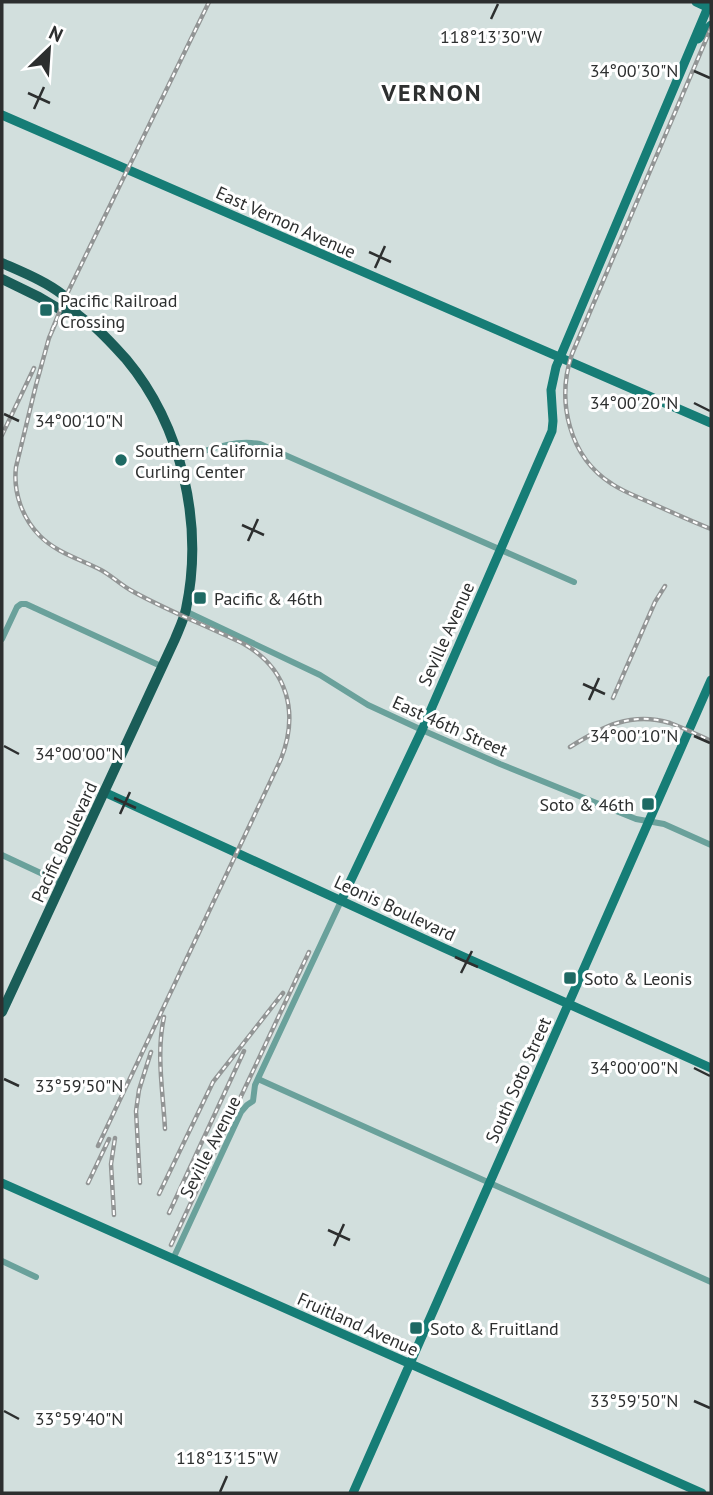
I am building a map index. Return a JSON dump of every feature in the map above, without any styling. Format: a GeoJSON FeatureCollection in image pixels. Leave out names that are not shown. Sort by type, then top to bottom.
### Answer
{"type":"FeatureCollection","features":[{"type":"Feature","properties":{"kind":"main road","name":"Pacific Boulevard"},"geometry":{"type":"LineString","coordinates":[[2,263],[66,296],[74,310],[106,337],[141,379],[153,399],[179,458],[189,506],[192,539],[185,611],[163,667],[2,1012]]}},
{"type":"Feature","properties":{"kind":"main road","name":"Pacific Boulevard"},"geometry":{"type":"LineString","coordinates":[[2,279],[61,310],[74,310]]}},
{"type":"Feature","properties":{"kind":"street"},"geometry":{"type":"LineString","coordinates":[[696,2],[710,6]]}},
{"type":"Feature","properties":{"kind":"street","name":"Seville Avenue"},"geometry":{"type":"LineString","coordinates":[[173,1259],[241,1112],[253,1101],[255,1085],[422,730],[552,432],[552,383],[560,358],[710,6]]}},
{"type":"Feature","properties":{"kind":"street"},"geometry":{"type":"LineString","coordinates":[[692,45],[711,24]]}},
{"type":"Feature","properties":{"kind":"street","name":"East Vernon Avenue"},"geometry":{"type":"LineString","coordinates":[[2,115],[711,423]]}},
{"type":"Feature","properties":{"kind":"street"},"geometry":{"type":"LineString","coordinates":[[179,458],[245,441],[260,444],[573,582]]}},
{"type":"Feature","properties":{"kind":"street"},"geometry":{"type":"LineString","coordinates":[[2,639],[14,612],[21,604],[30,605],[163,667]]}},
{"type":"Feature","properties":{"kind":"street","name":"East 46th Street"},"geometry":{"type":"LineString","coordinates":[[185,611],[320,675],[368,705],[422,730],[613,810],[636,819],[664,824],[711,845]]}},
{"type":"Feature","properties":{"kind":"street","name":"South Soto Street"},"geometry":{"type":"LineString","coordinates":[[353,1493],[711,680]]}},
{"type":"Feature","properties":{"kind":"street","name":"Leonis Boulevard"},"geometry":{"type":"LineString","coordinates":[[104,792],[711,1068]]}},
{"type":"Feature","properties":{"kind":"street"},"geometry":{"type":"LineString","coordinates":[[2,855],[62,883]]}},
{"type":"Feature","properties":{"kind":"street"},"geometry":{"type":"LineString","coordinates":[[258,1079],[711,1282]]}},
{"type":"Feature","properties":{"kind":"street","name":"Fruitland Avenue"},"geometry":{"type":"LineString","coordinates":[[2,1183],[702,1493]]}},
{"type":"Feature","properties":{"kind":"street"},"geometry":{"type":"LineString","coordinates":[[2,1261],[36,1277]]}},
{"type":"Feature","properties":{"kind":"shaded area"},"geometry":{"type":"Polygon","coordinates":[[[2,2],[711,2],[711,1493],[2,1493],[2,2]]]}},
{"type":"Feature","properties":{"kind":"railway"},"geometry":{"type":"LineString","coordinates":[[52,330],[209,2]]}},
{"type":"Feature","properties":{"kind":"railway"},"geometry":{"type":"LineString","coordinates":[[711,28],[572,354],[565,390],[566,409],[576,443],[597,473],[626,492],[711,529]]}},
{"type":"Feature","properties":{"kind":"railway"},"geometry":{"type":"LineString","coordinates":[[56,322],[36,385],[16,467],[16,486],[28,521],[40,536],[61,551],[101,570],[128,589],[244,644],[259,654],[280,679],[289,709],[289,725],[281,759],[98,1146]]}},
{"type":"Feature","properties":{"kind":"railway"},"geometry":{"type":"LineString","coordinates":[[2,435],[34,368]]}},
{"type":"Feature","properties":{"kind":"railway"},"geometry":{"type":"LineString","coordinates":[[613,698],[655,602],[665,586]]}},
{"type":"Feature","properties":{"kind":"railway"},"geometry":{"type":"LineString","coordinates":[[570,747],[605,727],[642,719],[670,723],[711,741]]}},
{"type":"Feature","properties":{"kind":"railway"},"geometry":{"type":"LineString","coordinates":[[171,1245],[309,952]]}},
{"type":"Feature","properties":{"kind":"railway"},"geometry":{"type":"LineString","coordinates":[[159,1194],[213,1082],[283,993]]}},
{"type":"Feature","properties":{"kind":"railway"},"geometry":{"type":"LineString","coordinates":[[164,1017],[160,1059],[165,1129]]}},
{"type":"Feature","properties":{"kind":"railway"},"geometry":{"type":"LineString","coordinates":[[169,1213],[244,1051]]}},
{"type":"Feature","properties":{"kind":"railway"},"geometry":{"type":"LineString","coordinates":[[140,1183],[136,1111],[139,1090],[151,1052]]}},
{"type":"Feature","properties":{"kind":"railway"},"geometry":{"type":"LineString","coordinates":[[114,1215],[111,1164],[115,1138]]}},
{"type":"Feature","properties":{"kind":"railway"},"geometry":{"type":"LineString","coordinates":[[88,1183],[109,1139]]}},
{"type":"Feature","properties":{"kind":"place","name":"Pacific Railroad Crossing"},"geometry":{"type":"Point","coordinates":[46,310]}},
{"type":"Feature","properties":{"kind":"place","name":"Southern California Curling Center"},"geometry":{"type":"Point","coordinates":[121,460]}},
{"type":"Feature","properties":{"kind":"place","name":"Pacific & 46th"},"geometry":{"type":"Point","coordinates":[200,598]}},
{"type":"Feature","properties":{"kind":"place","name":"Soto & 46th"},"geometry":{"type":"Point","coordinates":[648,804]}},
{"type":"Feature","properties":{"kind":"place","name":"Soto & Leonis"},"geometry":{"type":"Point","coordinates":[570,978]}},
{"type":"Feature","properties":{"kind":"place","name":"Soto & Fruitland"},"geometry":{"type":"Point","coordinates":[416,1328]}},
{"type":"Feature","properties":{"kind":"district","name":"VERNON"},"geometry":{"type":"Point","coordinates":[432,92]}}]}
